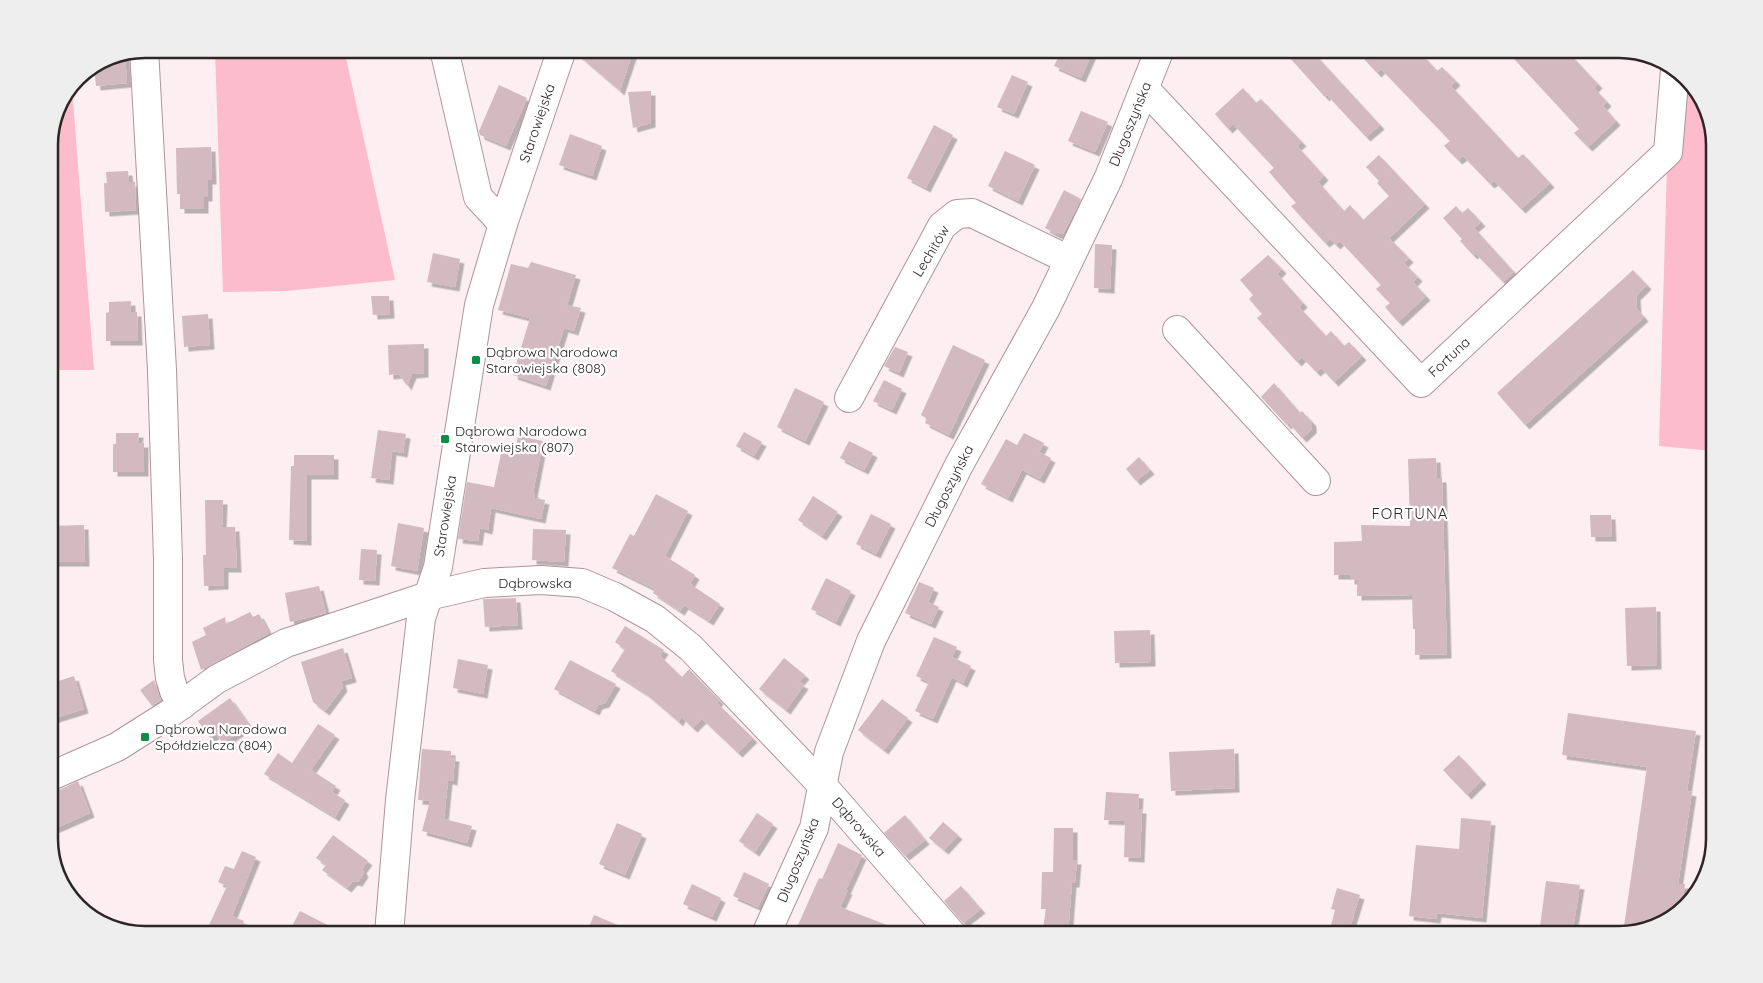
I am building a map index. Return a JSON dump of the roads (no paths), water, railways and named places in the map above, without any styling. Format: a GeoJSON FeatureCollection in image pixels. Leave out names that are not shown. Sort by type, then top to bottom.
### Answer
{"type":"FeatureCollection","features":[{"type":"Feature","properties":{"kind":"street"},"geometry":{"type":"LineString","coordinates":[[145,58],[162,370],[168,559],[168,660],[174,691],[182,705]]}},
{"type":"Feature","properties":{"kind":"street"},"geometry":{"type":"LineString","coordinates":[[446,58],[478,197],[503,224]]}},
{"type":"Feature","properties":{"kind":"street","name":"Starowiejska"},"geometry":{"type":"LineString","coordinates":[[390,926],[400,800],[421,618],[438,567],[478,305],[559,58]]}},
{"type":"Feature","properties":{"kind":"street","name":"Długoszyńska"},"geometry":{"type":"LineString","coordinates":[[770,926],[814,828],[829,752],[871,641],[959,465],[1046,308],[1109,177],[1157,58]]}},
{"type":"Feature","properties":{"kind":"street","name":"Fortuna"},"geometry":{"type":"LineString","coordinates":[[1145,89],[1421,383],[1668,152],[1673,77]]}},
{"type":"Feature","properties":{"kind":"street","name":"Lechitów"},"geometry":{"type":"LineString","coordinates":[[849,398],[942,226],[957,214],[972,213],[1069,260]]}},
{"type":"Feature","properties":{"kind":"street"},"geometry":{"type":"LineString","coordinates":[[1177,330],[1316,481]]}},
{"type":"Feature","properties":{"kind":"street","name":"Dąbrowska"},"geometry":{"type":"LineString","coordinates":[[58,773],[116,747],[182,705],[217,679],[286,643],[428,596],[484,583],[541,580],[582,583],[615,597],[655,619],[690,648],[823,786],[945,926]]}},
{"type":"Feature","properties":{"kind":"place","name":"Dąbrowa Narodowa Starowiejska (808)"},"geometry":{"type":"Point","coordinates":[476,360]}},
{"type":"Feature","properties":{"kind":"place","name":"Dąbrowa Narodowa Starowiejska (807)"},"geometry":{"type":"Point","coordinates":[445,439]}},
{"type":"Feature","properties":{"kind":"place","name":"Dąbrowa Narodowa Spółdzielcza (804)"},"geometry":{"type":"Point","coordinates":[145,737]}},
{"type":"Feature","properties":{"kind":"district","name":"FORTUNA"},"geometry":{"type":"Point","coordinates":[1410,513]}}]}
